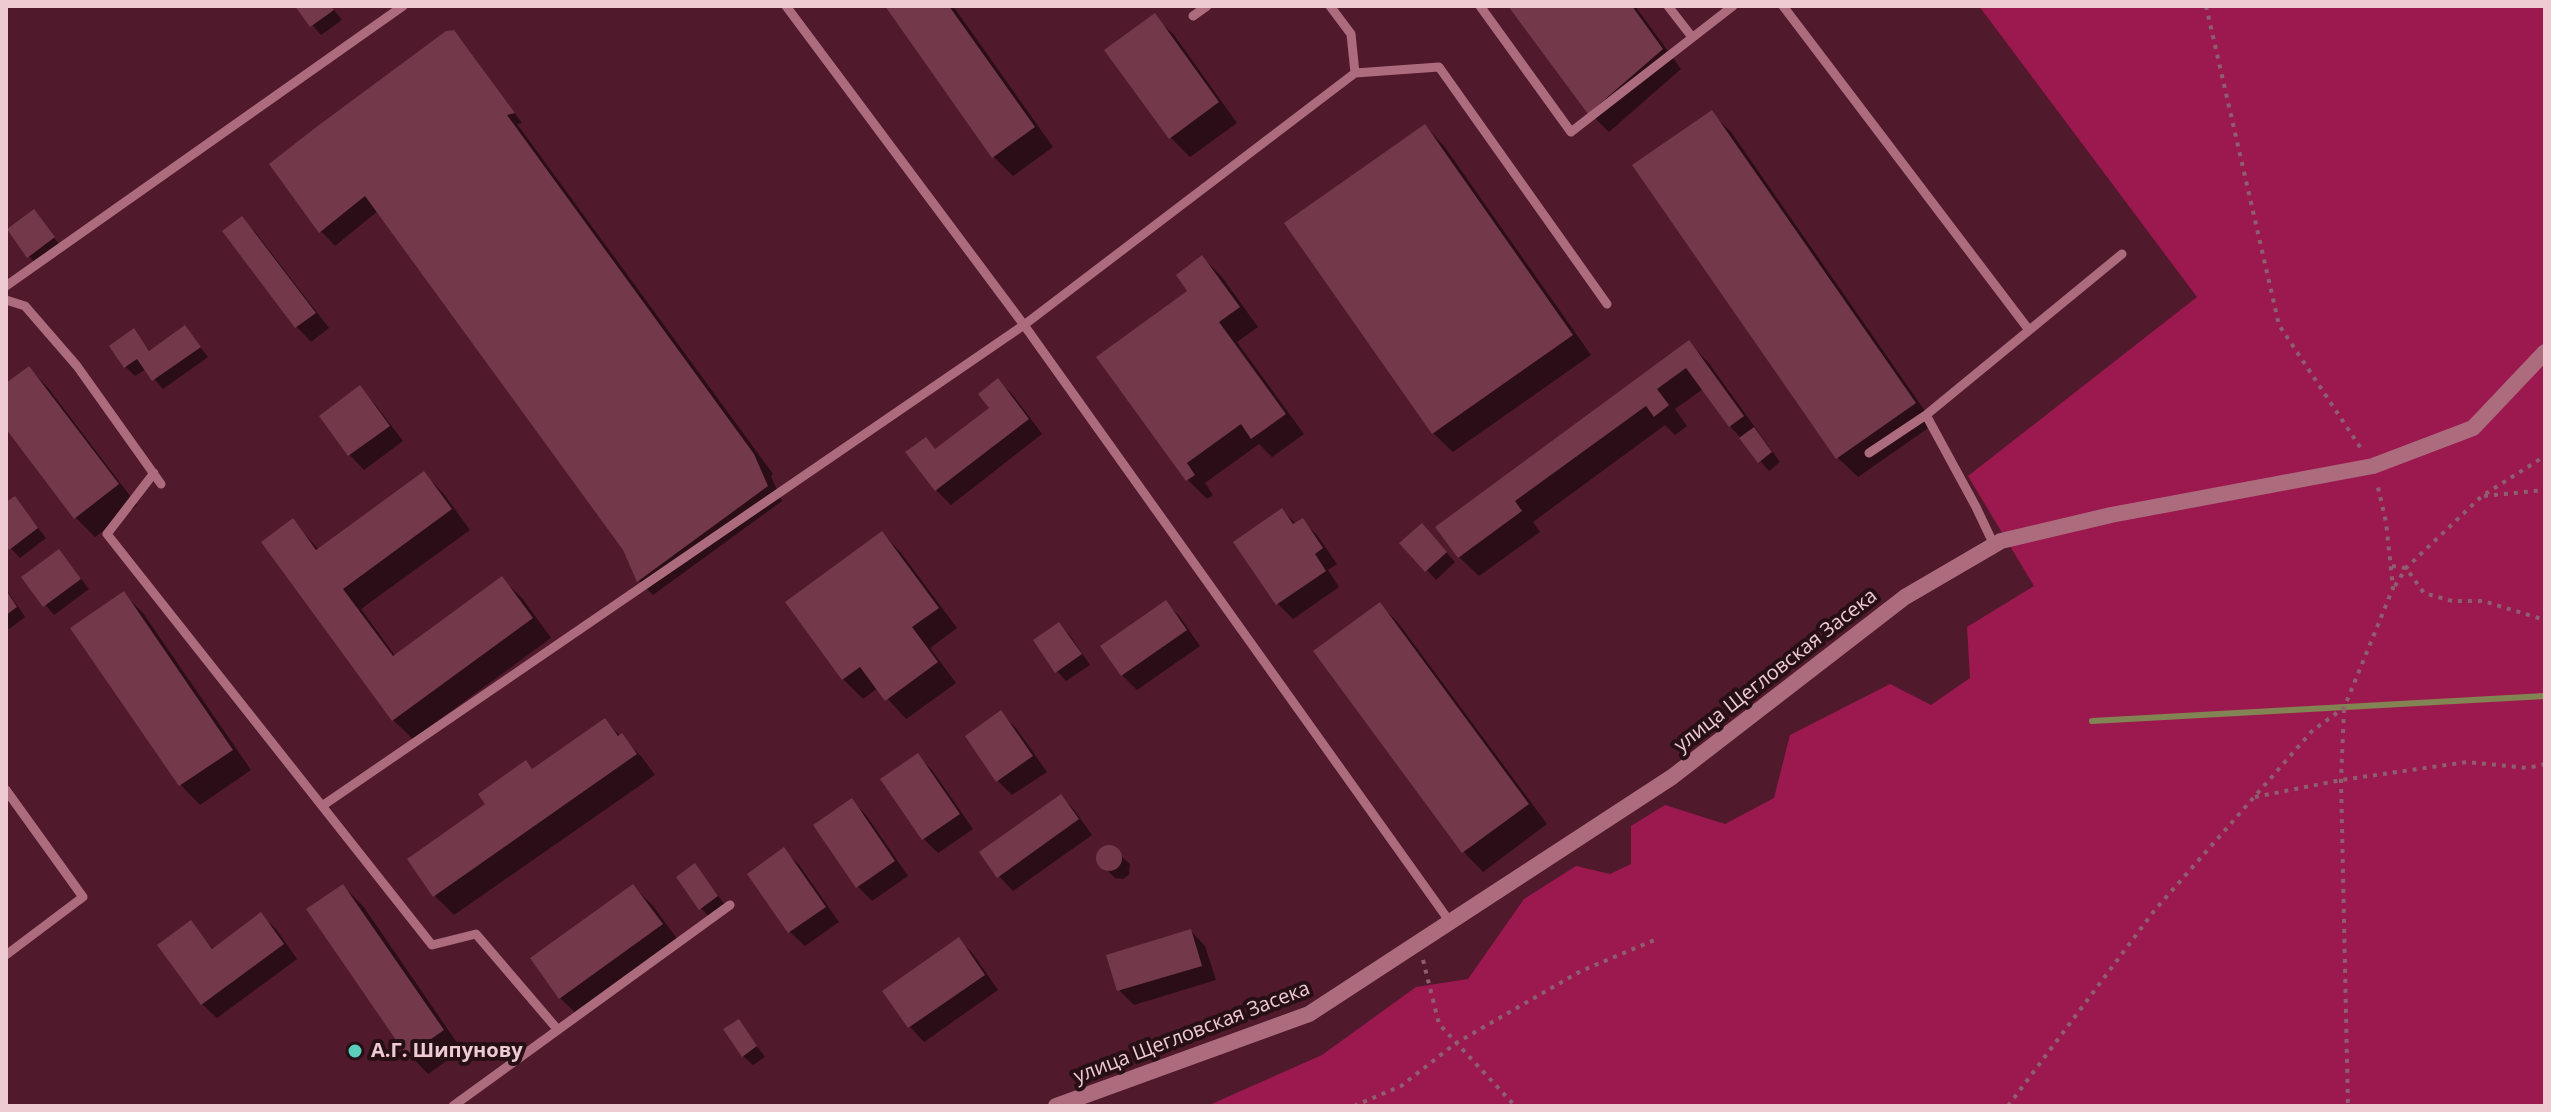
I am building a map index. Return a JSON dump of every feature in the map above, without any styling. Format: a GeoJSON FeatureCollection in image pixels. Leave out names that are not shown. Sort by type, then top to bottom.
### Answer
{"type":"FeatureCollection","features":[{"type":"Feature","properties":{"kind":"street","name":"улица Щегловская Засека"},"geometry":{"type":"LineString","coordinates":[[1056,1106],[1309,1014],[1672,777],[1905,597],[2001,541],[2111,515],[2373,466],[2473,428],[2545,352]]}},
{"type":"Feature","properties":{"kind":"lane"},"geometry":{"type":"LineString","coordinates":[[6,286],[403,6]]}},
{"type":"Feature","properties":{"kind":"lane"},"geometry":{"type":"LineString","coordinates":[[786,6],[1024,325],[1450,922]]}},
{"type":"Feature","properties":{"kind":"lane"},"geometry":{"type":"LineString","coordinates":[[1193,16],[1207,6]]}},
{"type":"Feature","properties":{"kind":"lane"},"geometry":{"type":"LineString","coordinates":[[1330,6],[1351,34],[1355,73]]}},
{"type":"Feature","properties":{"kind":"lane"},"geometry":{"type":"LineString","coordinates":[[1480,6],[1571,132],[1733,6]]}},
{"type":"Feature","properties":{"kind":"lane"},"geometry":{"type":"LineString","coordinates":[[1668,6],[1692,37]]}},
{"type":"Feature","properties":{"kind":"lane"},"geometry":{"type":"LineString","coordinates":[[1783,6],[2029,330]]}},
{"type":"Feature","properties":{"kind":"lane"},"geometry":{"type":"LineString","coordinates":[[322,806],[1024,325],[1355,73],[1439,67],[1607,304]]}},
{"type":"Feature","properties":{"kind":"lane"},"geometry":{"type":"LineString","coordinates":[[1869,453],[1926,415],[2122,254]]}},
{"type":"Feature","properties":{"kind":"lane"},"geometry":{"type":"LineString","coordinates":[[6,300],[25,306],[77,366],[161,484]]}},
{"type":"Feature","properties":{"kind":"lane"},"geometry":{"type":"LineString","coordinates":[[1926,415],[1994,545]]}},
{"type":"Feature","properties":{"kind":"lane"},"geometry":{"type":"LineString","coordinates":[[154,473],[107,534],[432,945],[476,934],[558,1030]]}},
{"type":"Feature","properties":{"kind":"lane"},"geometry":{"type":"LineString","coordinates":[[6,790],[83,897],[6,955]]}},
{"type":"Feature","properties":{"kind":"lane"},"geometry":{"type":"LineString","coordinates":[[453,1106],[730,905]]}},
{"type":"Feature","properties":{"kind":"path"},"geometry":{"type":"LineString","coordinates":[[2206,6],[2279,325],[2373,466],[2386,522],[2393,588]]}},
{"type":"Feature","properties":{"kind":"path"},"geometry":{"type":"LineString","coordinates":[[2348,1106],[2341,780],[2344,708],[2393,588],[2406,568],[2482,496],[2545,456]]}},
{"type":"Feature","properties":{"kind":"path"},"geometry":{"type":"LineString","coordinates":[[2482,496],[2545,490]]}},
{"type":"Feature","properties":{"kind":"path"},"geometry":{"type":"LineString","coordinates":[[2392,566],[2406,568],[2424,593],[2452,601],[2483,601],[2545,620]]}},
{"type":"Feature","properties":{"kind":"path"},"geometry":{"type":"LineString","coordinates":[[2008,1106],[2154,911],[2313,730],[2344,708]]}},
{"type":"Feature","properties":{"kind":"path"},"geometry":{"type":"LineString","coordinates":[[2252,798],[2341,780],[2467,762],[2528,768],[2545,764]]}},
{"type":"Feature","properties":{"kind":"path"},"geometry":{"type":"LineString","coordinates":[[1354,1106],[1401,1086],[1456,1043],[1581,971],[1657,939]]}},
{"type":"Feature","properties":{"kind":"path"},"geometry":{"type":"LineString","coordinates":[[1419,942],[1439,1024],[1515,1106]]}},
{"type":"Feature","properties":{"kind":"shaded area"},"geometry":{"type":"Polygon","coordinates":[[[1979,6],[2545,6],[2545,1106],[1207,1106],[1322,1055],[1416,987],[1468,979],[1524,899],[1576,866],[1610,874],[1631,864],[1631,826],[1665,805],[1725,824],[1774,798],[1790,735],[1890,684],[1931,705],[1970,678],[1967,627],[2034,586],[1968,476],[2197,297],[1979,6]]]}},
{"type":"Feature","properties":{"kind":"building"},"geometry":{"type":"Polygon","coordinates":[[[295,6],[331,6],[334,10],[310,27],[295,6]]]}},
{"type":"Feature","properties":{"kind":"building"},"geometry":{"type":"Polygon","coordinates":[[[885,6],[949,6],[1035,127],[992,158],[885,6]]]}},
{"type":"Feature","properties":{"kind":"building"},"geometry":{"type":"Polygon","coordinates":[[[1508,6],[1632,6],[1663,49],[1588,114],[1508,6]]]}},
{"type":"Feature","properties":{"kind":"building"},"geometry":{"type":"Polygon","coordinates":[[[1155,13],[1219,102],[1169,139],[1104,50],[1155,13]]]}},
{"type":"Feature","properties":{"kind":"building"},"geometry":{"type":"Polygon","coordinates":[[[454,30],[515,113],[507,115],[754,454],[768,486],[637,582],[623,550],[365,196],[319,233],[269,164],[446,31],[454,30]]]}},
{"type":"Feature","properties":{"kind":"building"},"geometry":{"type":"Polygon","coordinates":[[[1712,110],[1916,403],[1836,459],[1632,165],[1712,110]]]}},
{"type":"Feature","properties":{"kind":"building"},"geometry":{"type":"Polygon","coordinates":[[[1425,124],[1573,335],[1432,434],[1284,223],[1425,124]]]}},
{"type":"Feature","properties":{"kind":"building"},"geometry":{"type":"Polygon","coordinates":[[[34,209],[55,237],[27,258],[7,229],[34,209]]]}},
{"type":"Feature","properties":{"kind":"building"},"geometry":{"type":"Polygon","coordinates":[[[242,216],[316,313],[295,328],[222,231],[242,216]]]}},
{"type":"Feature","properties":{"kind":"building"},"geometry":{"type":"Polygon","coordinates":[[[1202,255],[1240,307],[1219,322],[1286,414],[1251,439],[1241,424],[1187,463],[1195,475],[1186,481],[1096,357],[1187,291],[1176,275],[1202,255]]]}},
{"type":"Feature","properties":{"kind":"building"},"geometry":{"type":"Polygon","coordinates":[[[185,325],[201,347],[152,381],[137,359],[124,368],[109,346],[134,328],[149,351],[185,325]]]}},
{"type":"Feature","properties":{"kind":"building"},"geometry":{"type":"Polygon","coordinates":[[[1689,340],[1744,416],[1729,427],[1686,368],[1657,389],[1669,405],[1654,417],[1646,406],[1515,501],[1522,511],[1458,558],[1435,527],[1689,340]]]}},
{"type":"Feature","properties":{"kind":"building"},"geometry":{"type":"Polygon","coordinates":[[[29,366],[119,484],[74,519],[6,429],[6,383],[29,366]]]}},
{"type":"Feature","properties":{"kind":"building"},"geometry":{"type":"Polygon","coordinates":[[[998,378],[1029,419],[935,491],[905,452],[926,437],[935,449],[989,408],[978,394],[998,378]]]}},
{"type":"Feature","properties":{"kind":"building"},"geometry":{"type":"Polygon","coordinates":[[[360,385],[390,426],[348,456],[319,416],[360,385]]]}},
{"type":"Feature","properties":{"kind":"building"},"geometry":{"type":"Polygon","coordinates":[[[1754,427],[1772,452],[1758,463],[1739,438],[1754,427]]]}},
{"type":"Feature","properties":{"kind":"building"},"geometry":{"type":"Polygon","coordinates":[[[424,471],[452,509],[343,589],[393,656],[502,576],[533,618],[392,721],[261,542],[293,518],[316,550],[424,471]]]}},
{"type":"Feature","properties":{"kind":"building"},"geometry":{"type":"Polygon","coordinates":[[[15,496],[38,528],[9,550],[6,546],[6,502],[15,496]]]}},
{"type":"Feature","properties":{"kind":"building"},"geometry":{"type":"Polygon","coordinates":[[[1282,508],[1293,524],[1303,518],[1323,548],[1315,554],[1326,571],[1276,605],[1233,542],[1282,508]]]}},
{"type":"Feature","properties":{"kind":"building"},"geometry":{"type":"Polygon","coordinates":[[[1422,523],[1447,552],[1425,572],[1399,543],[1422,523]]]}},
{"type":"Feature","properties":{"kind":"building"},"geometry":{"type":"Polygon","coordinates":[[[882,531],[939,608],[912,627],[938,662],[885,701],[860,667],[842,680],[785,602],[882,531]]]}},
{"type":"Feature","properties":{"kind":"building"},"geometry":{"type":"Polygon","coordinates":[[[59,549],[81,579],[43,607],[21,577],[59,549]]]}},
{"type":"Feature","properties":{"kind":"building"},"geometry":{"type":"Polygon","coordinates":[[[6,590],[17,607],[6,615],[6,590]]]}},
{"type":"Feature","properties":{"kind":"building"},"geometry":{"type":"Polygon","coordinates":[[[124,591],[233,750],[179,786],[70,628],[124,591]]]}},
{"type":"Feature","properties":{"kind":"building"},"geometry":{"type":"Polygon","coordinates":[[[1166,600],[1187,630],[1121,676],[1100,646],[1166,600]]]}},
{"type":"Feature","properties":{"kind":"building"},"geometry":{"type":"Polygon","coordinates":[[[1380,602],[1529,804],[1462,853],[1313,651],[1380,602]]]}},
{"type":"Feature","properties":{"kind":"building"},"geometry":{"type":"Polygon","coordinates":[[[1059,622],[1082,654],[1055,673],[1033,640],[1059,622]]]}},
{"type":"Feature","properties":{"kind":"building"},"geometry":{"type":"Polygon","coordinates":[[[1001,710],[1033,756],[996,782],[965,736],[1001,710]]]}},
{"type":"Feature","properties":{"kind":"building"},"geometry":{"type":"Polygon","coordinates":[[[605,718],[618,736],[622,733],[637,754],[433,897],[407,859],[485,804],[478,794],[526,760],[532,769],[605,718]]]}},
{"type":"Feature","properties":{"kind":"building"},"geometry":{"type":"Polygon","coordinates":[[[918,753],[960,814],[922,840],[880,779],[918,753]]]}},
{"type":"Feature","properties":{"kind":"building"},"geometry":{"type":"Polygon","coordinates":[[[1061,794],[1079,819],[997,878],[979,852],[1061,794]]]}},
{"type":"Feature","properties":{"kind":"building"},"geometry":{"type":"Polygon","coordinates":[[[852,798],[895,861],[856,888],[813,825],[852,798]]]}},
{"type":"Feature","properties":{"kind":"building"},"geometry":{"type":"Polygon","coordinates":[[[1109,845],[1118,849],[1122,858],[1118,867],[1109,871],[1100,867],[1096,858],[1100,849],[1109,845]]]}},
{"type":"Feature","properties":{"kind":"building"},"geometry":{"type":"Polygon","coordinates":[[[784,847],[826,907],[788,933],[747,874],[784,847]]]}},
{"type":"Feature","properties":{"kind":"building"},"geometry":{"type":"Polygon","coordinates":[[[695,863],[718,896],[699,910],[676,877],[695,863]]]}},
{"type":"Feature","properties":{"kind":"building"},"geometry":{"type":"Polygon","coordinates":[[[343,884],[444,1030],[407,1056],[306,909],[343,884]]]}},
{"type":"Feature","properties":{"kind":"building"},"geometry":{"type":"Polygon","coordinates":[[[633,884],[663,924],[559,999],[530,958],[633,884]]]}},
{"type":"Feature","properties":{"kind":"building"},"geometry":{"type":"Polygon","coordinates":[[[261,912],[284,944],[201,1005],[157,945],[191,920],[212,949],[261,912]]]}},
{"type":"Feature","properties":{"kind":"building"},"geometry":{"type":"Polygon","coordinates":[[[1191,929],[1202,966],[1117,991],[1106,955],[1191,929]]]}},
{"type":"Feature","properties":{"kind":"building"},"geometry":{"type":"Polygon","coordinates":[[[959,937],[985,975],[908,1028],[882,991],[959,937]]]}},
{"type":"Feature","properties":{"kind":"building"},"geometry":{"type":"Polygon","coordinates":[[[739,1019],[757,1046],[742,1057],[723,1029],[739,1019]]]}},
{"type":"Feature","properties":{"kind":"waterway"},"geometry":{"type":"LineString","coordinates":[[2092,721],[2545,696]]}},
{"type":"Feature","properties":{"kind":"place","name":"А.Г. Шипунову"},"geometry":{"type":"Point","coordinates":[355,1051]}}]}
